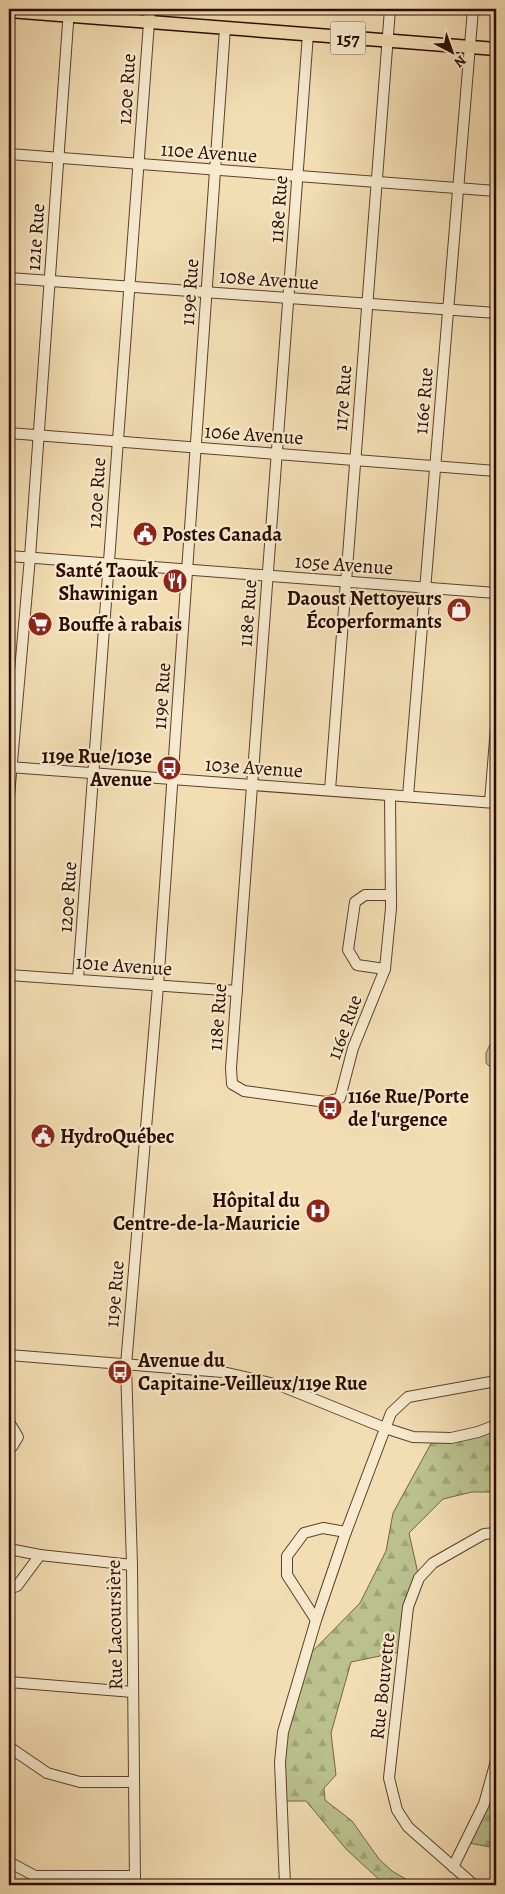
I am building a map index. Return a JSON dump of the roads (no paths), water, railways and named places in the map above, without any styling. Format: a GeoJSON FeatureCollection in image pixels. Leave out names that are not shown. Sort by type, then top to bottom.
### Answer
{"type":"FeatureCollection","features":[{"type":"Feature","properties":{"kind":"main road","name":"157"},"geometry":{"type":"LineString","coordinates":[[9,11],[149,15],[226,28],[496,49]]}},
{"type":"Feature","properties":{"kind":"street","name":"117e Rue"},"geometry":{"type":"LineString","coordinates":[[330,790],[390,9]]}},
{"type":"Feature","properties":{"kind":"street","name":"116e Rue"},"geometry":{"type":"LineString","coordinates":[[408,796],[473,9]]}},
{"type":"Feature","properties":{"kind":"street","name":"121e Rue"},"geometry":{"type":"LineString","coordinates":[[9,796],[10,767],[30,558],[68,12]]}},
{"type":"Feature","properties":{"kind":"street","name":"120e Rue"},"geometry":{"type":"LineString","coordinates":[[78,979],[149,15]]}},
{"type":"Feature","properties":{"kind":"street","name":"119e Rue"},"geometry":{"type":"LineString","coordinates":[[126,1365],[158,986],[226,28]]}},
{"type":"Feature","properties":{"kind":"street","name":"118e Rue"},"geometry":{"type":"LineString","coordinates":[[308,34],[231,1068],[232,1084],[244,1091],[326,1102],[340,1098]]}},
{"type":"Feature","properties":{"kind":"street","name":"110e Avenue"},"geometry":{"type":"LineString","coordinates":[[9,154],[496,191]]}},
{"type":"Feature","properties":{"kind":"street","name":"108e Avenue"},"geometry":{"type":"LineString","coordinates":[[9,278],[496,313]]}},
{"type":"Feature","properties":{"kind":"street","name":"106e Avenue"},"geometry":{"type":"LineString","coordinates":[[9,433],[496,471]]}},
{"type":"Feature","properties":{"kind":"street","name":"105e Avenue"},"geometry":{"type":"LineString","coordinates":[[9,556],[496,593]]}},
{"type":"Feature","properties":{"kind":"street"},"geometry":{"type":"LineString","coordinates":[[493,802],[496,727]]}},
{"type":"Feature","properties":{"kind":"street","name":"103e Avenue"},"geometry":{"type":"LineString","coordinates":[[10,767],[493,802]]}},
{"type":"Feature","properties":{"kind":"street","name":"116e Rue"},"geometry":{"type":"LineString","coordinates":[[340,1098],[353,1048],[385,969],[391,895],[390,795]]}},
{"type":"Feature","properties":{"kind":"street","name":"116e Rue"},"geometry":{"type":"LineString","coordinates":[[385,969],[357,965],[348,950],[355,902],[364,895],[391,895]]}},
{"type":"Feature","properties":{"kind":"street","name":"101e Avenue"},"geometry":{"type":"LineString","coordinates":[[9,975],[237,991]]}},
{"type":"Feature","properties":{"kind":"street"},"geometry":{"type":"LineString","coordinates":[[9,1355],[223,1372],[279,1385],[385,1428],[413,1436],[442,1438],[478,1432],[496,1425]]}},
{"type":"Feature","properties":{"kind":"street","name":"Rue Lacoursière"},"geometry":{"type":"LineString","coordinates":[[126,1365],[132,1565],[135,1881]]}},
{"type":"Feature","properties":{"kind":"street"},"geometry":{"type":"LineString","coordinates":[[285,1885],[280,1762],[282,1732],[316,1620],[346,1532],[391,1413],[408,1397],[496,1381]]}},
{"type":"Feature","properties":{"kind":"street"},"geometry":{"type":"LineString","coordinates":[[9,1422],[18,1437],[12,1447],[9,1447]]}},
{"type":"Feature","properties":{"kind":"street"},"geometry":{"type":"LineString","coordinates":[[316,1620],[287,1575],[287,1556],[304,1533],[323,1528],[346,1532]]}},
{"type":"Feature","properties":{"kind":"street","name":"Rue Bouvette"},"geometry":{"type":"LineString","coordinates":[[474,1885],[408,1827],[397,1810],[389,1778],[408,1607],[419,1578],[433,1563],[484,1534],[496,1533]]}},
{"type":"Feature","properties":{"kind":"street"},"geometry":{"type":"LineString","coordinates":[[9,1549],[40,1555],[132,1565]]}},
{"type":"Feature","properties":{"kind":"street"},"geometry":{"type":"LineString","coordinates":[[9,1590],[17,1586],[40,1555]]}},
{"type":"Feature","properties":{"kind":"street"},"geometry":{"type":"LineString","coordinates":[[9,1682],[133,1692]]}},
{"type":"Feature","properties":{"kind":"street"},"geometry":{"type":"LineString","coordinates":[[9,1747],[47,1773],[80,1782],[134,1782]]}},
{"type":"Feature","properties":{"kind":"street"},"geometry":{"type":"LineString","coordinates":[[453,1867],[484,1804],[496,1761]]}},
{"type":"Feature","properties":{"kind":"street"},"geometry":{"type":"LineString","coordinates":[[9,1862],[35,1876],[135,1881]]}},
{"type":"Feature","properties":{"kind":"place","name":"Postes Canada"},"geometry":{"type":"Point","coordinates":[145,534]}},
{"type":"Feature","properties":{"kind":"place","name":"Santé Taouk Shawinigan"},"geometry":{"type":"Point","coordinates":[175,581]}},
{"type":"Feature","properties":{"kind":"place","name":"Daoust Nettoyeurs Écoperformants"},"geometry":{"type":"Point","coordinates":[459,610]}},
{"type":"Feature","properties":{"kind":"place","name":"Bouffe à rabais"},"geometry":{"type":"Point","coordinates":[40,624]}},
{"type":"Feature","properties":{"kind":"place","name":"119e Rue/103e Avenue"},"geometry":{"type":"Point","coordinates":[169,768]}},
{"type":"Feature","properties":{"kind":"place","name":"116e Rue/Porte de l'urgence"},"geometry":{"type":"Point","coordinates":[330,1108]}},
{"type":"Feature","properties":{"kind":"place","name":"HydroQuébec"},"geometry":{"type":"Point","coordinates":[43,1136]}},
{"type":"Feature","properties":{"kind":"place","name":"Hôpital du Centre-de-la-Mauricie"},"geometry":{"type":"Point","coordinates":[318,1211]}},
{"type":"Feature","properties":{"kind":"place","name":"Avenue du Capitaine-Veilleux/119e Rue"},"geometry":{"type":"Point","coordinates":[120,1372]}}]}
